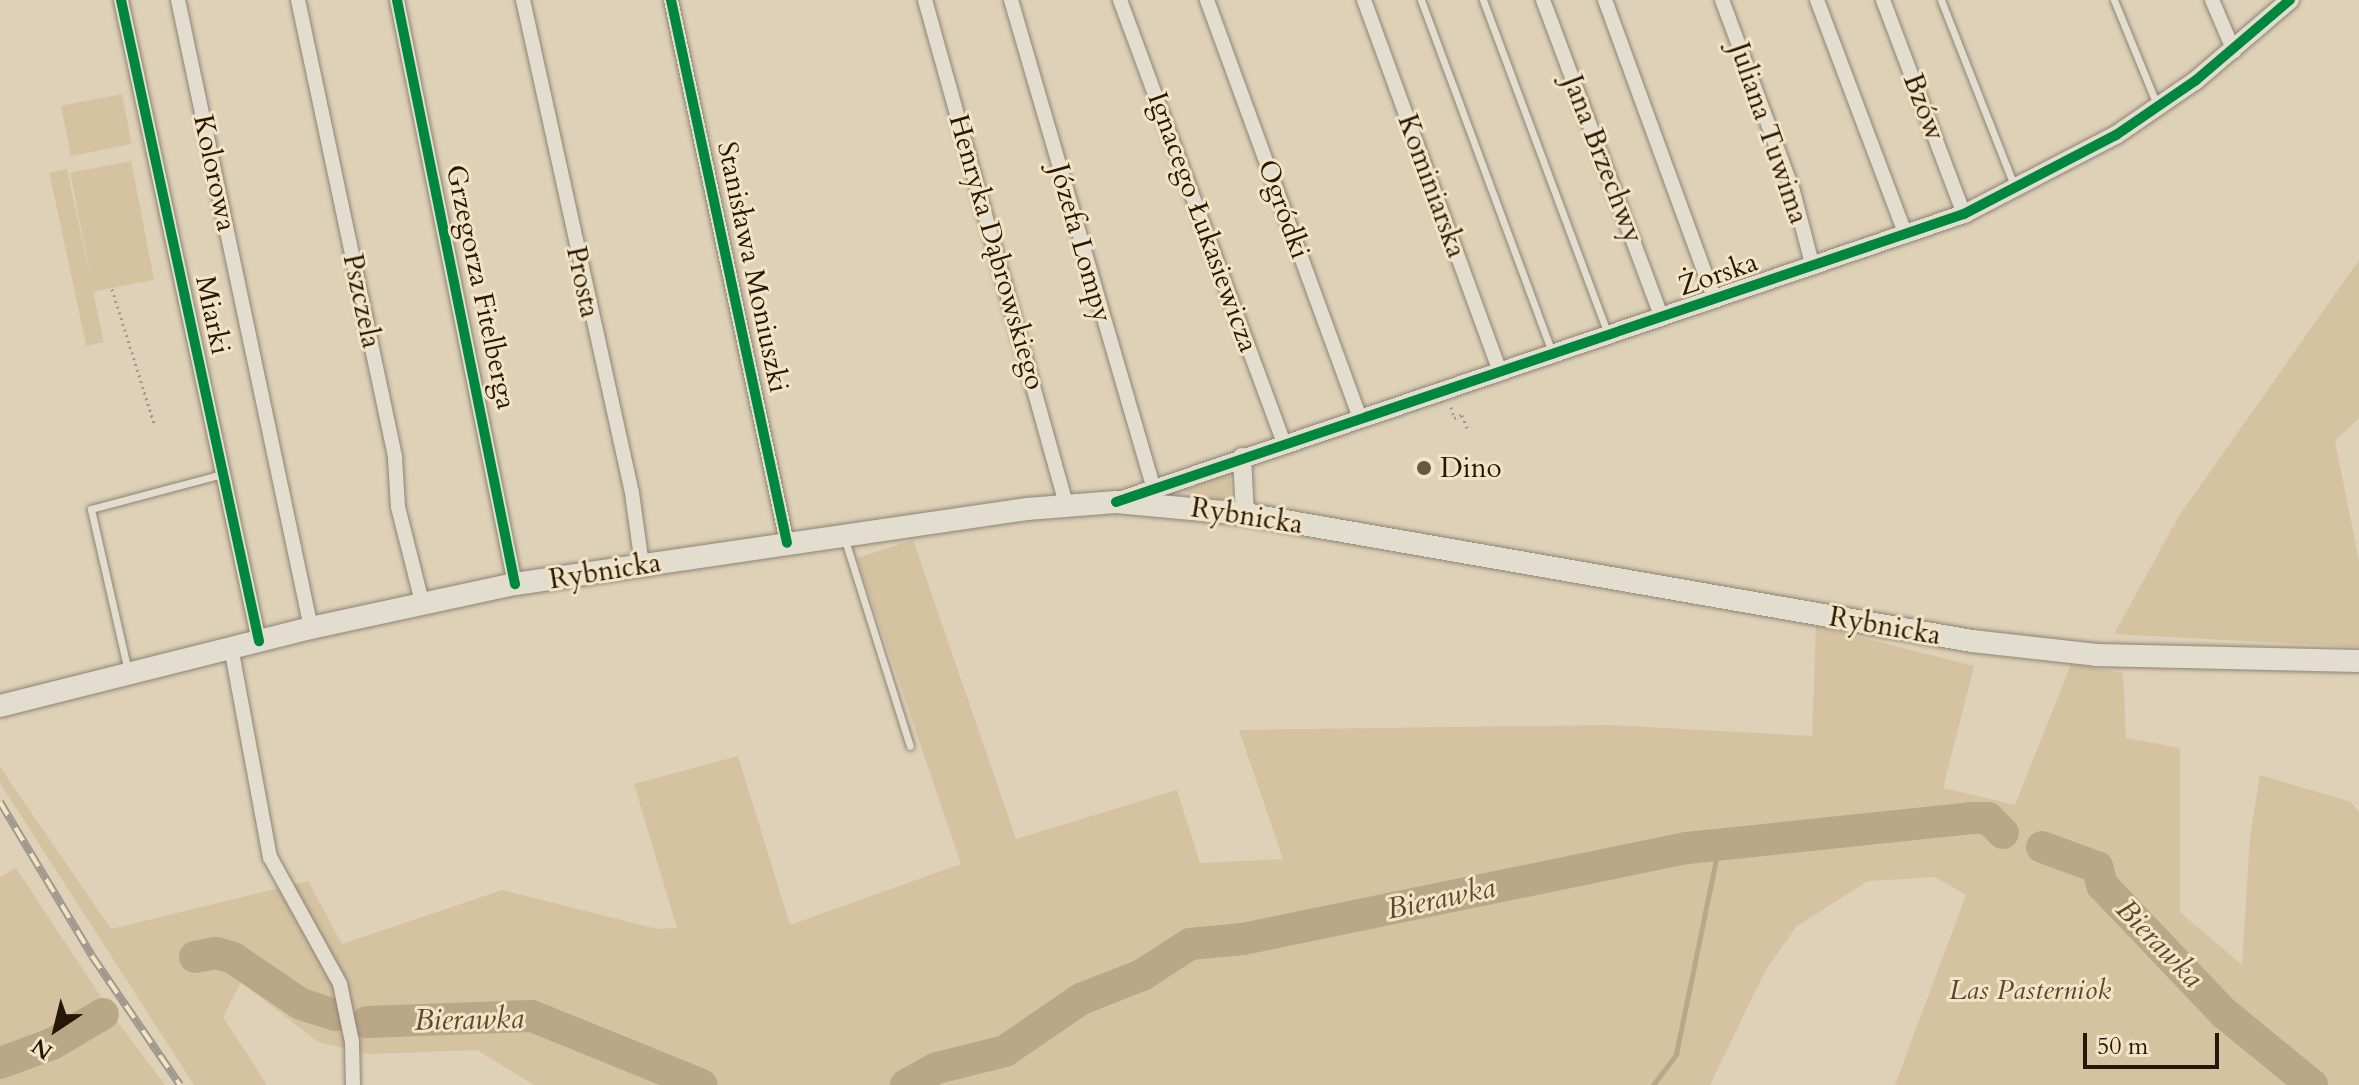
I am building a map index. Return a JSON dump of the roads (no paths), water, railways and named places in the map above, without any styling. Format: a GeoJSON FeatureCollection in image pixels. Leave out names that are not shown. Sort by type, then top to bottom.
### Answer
{"type":"FeatureCollection","features":[{"type":"Feature","properties":{"kind":"main road","name":"Rybnicka"},"geometry":{"type":"LineString","coordinates":[[0,706],[311,628],[515,584],[1066,504],[1116,502],[1245,514],[1972,641],[2096,655],[2359,661]]}},
{"type":"Feature","properties":{"kind":"street","name":"Miarki"},"geometry":{"type":"LineString","coordinates":[[121,0],[259,641]]}},
{"type":"Feature","properties":{"kind":"street","name":"Kolorowa"},"geometry":{"type":"LineString","coordinates":[[178,0],[311,628]]}},
{"type":"Feature","properties":{"kind":"street","name":"Pszczela"},"geometry":{"type":"LineString","coordinates":[[298,0],[395,458],[398,507],[422,602]]}},
{"type":"Feature","properties":{"kind":"street","name":"Grzegorza Fitelberga"},"geometry":{"type":"LineString","coordinates":[[397,0],[515,584]]}},
{"type":"Feature","properties":{"kind":"street","name":"Prosta"},"geometry":{"type":"LineString","coordinates":[[523,0],[632,493],[642,565]]}},
{"type":"Feature","properties":{"kind":"street","name":"Stanisława Moniuszki"},"geometry":{"type":"LineString","coordinates":[[671,0],[787,543]]}},
{"type":"Feature","properties":{"kind":"street","name":"Henryka Dąbrowskiego"},"geometry":{"type":"LineString","coordinates":[[925,0],[1066,504]]}},
{"type":"Feature","properties":{"kind":"street","name":"Józefa Lompy"},"geometry":{"type":"LineString","coordinates":[[1011,0],[1153,486]]}},
{"type":"Feature","properties":{"kind":"street","name":"Ignacego Łukasiewicza"},"geometry":{"type":"LineString","coordinates":[[1120,0],[1284,443]]}},
{"type":"Feature","properties":{"kind":"street","name":"Ogródki"},"geometry":{"type":"LineString","coordinates":[[1207,0],[1360,418]]}},
{"type":"Feature","properties":{"kind":"street","name":"Kominiarska"},"geometry":{"type":"LineString","coordinates":[[1364,0],[1500,371]]}},
{"type":"Feature","properties":{"kind":"street","name":"Jana Brzechwy"},"geometry":{"type":"LineString","coordinates":[[1543,0],[1662,318]]}},
{"type":"Feature","properties":{"kind":"street"},"geometry":{"type":"LineString","coordinates":[[1605,0],[1715,301]]}},
{"type":"Feature","properties":{"kind":"street","name":"Juliana Tuwima"},"geometry":{"type":"LineString","coordinates":[[1722,0],[1793,191],[1813,267]]}},
{"type":"Feature","properties":{"kind":"street"},"geometry":{"type":"LineString","coordinates":[[1817,0],[1906,236]]}},
{"type":"Feature","properties":{"kind":"street","name":"Bzów"},"geometry":{"type":"LineString","coordinates":[[1883,0],[1964,214]]}},
{"type":"Feature","properties":{"kind":"street"},"geometry":{"type":"LineString","coordinates":[[2212,0],[2234,51]]}},
{"type":"Feature","properties":{"kind":"street","name":"Żorska"},"geometry":{"type":"LineString","coordinates":[[1116,502],[1153,486],[1715,301],[1964,214],[2016,190],[2158,107],[2234,51],[2290,0]]}},
{"type":"Feature","properties":{"kind":"street"},"geometry":{"type":"LineString","coordinates":[[1242,457],[1245,514]]}},
{"type":"Feature","properties":{"kind":"street"},"geometry":{"type":"LineString","coordinates":[[231,647],[270,857],[340,984],[350,1027],[353,1085]]}},
{"type":"Feature","properties":{"kind":"lane"},"geometry":{"type":"LineString","coordinates":[[1421,0],[1553,355]]}},
{"type":"Feature","properties":{"kind":"lane"},"geometry":{"type":"LineString","coordinates":[[1483,0],[1608,336]]}},
{"type":"Feature","properties":{"kind":"lane"},"geometry":{"type":"LineString","coordinates":[[1941,0],[2016,190]]}},
{"type":"Feature","properties":{"kind":"lane"},"geometry":{"type":"LineString","coordinates":[[2114,0],[2158,107]]}},
{"type":"Feature","properties":{"kind":"lane"},"geometry":{"type":"LineString","coordinates":[[129,673],[91,509],[223,474]]}},
{"type":"Feature","properties":{"kind":"lane"},"geometry":{"type":"LineString","coordinates":[[843,535],[910,746]]}},
{"type":"Feature","properties":{"kind":"waterway","name":"Bierawka"},"geometry":{"type":"LineString","coordinates":[[906,1085],[937,1068],[1005,1051],[1081,999],[1142,975],[1190,944],[1243,939],[1687,848],[1971,818],[1988,818],[2003,833]]}},
{"type":"Feature","properties":{"kind":"waterway"},"geometry":{"type":"LineString","coordinates":[[1653,1085],[1676,1054],[1719,845]]}},
{"type":"Feature","properties":{"kind":"waterway","name":"Bierawka"},"geometry":{"type":"LineString","coordinates":[[2042,847],[2097,867],[2102,885],[2224,1013],[2312,1085]]}},
{"type":"Feature","properties":{"kind":"waterway","name":"Bierawka"},"geometry":{"type":"LineString","coordinates":[[195,957],[216,953],[233,958],[301,1004],[335,1015]]}},
{"type":"Feature","properties":{"kind":"waterway","name":"Bierawka"},"geometry":{"type":"LineString","coordinates":[[0,1063],[52,1044],[103,1014]]}},
{"type":"Feature","properties":{"kind":"waterway","name":"Bierawka"},"geometry":{"type":"LineString","coordinates":[[367,1022],[532,1016],[702,1085]]}},
{"type":"Feature","properties":{"kind":"railway"},"geometry":{"type":"LineString","coordinates":[[0,802],[92,956],[180,1085]]}},
{"type":"Feature","properties":{"kind":"place","name":"Dino"},"geometry":{"type":"Point","coordinates":[1424,468]}},
{"type":"Feature","properties":{"kind":"park label","name":"Las Pasterniok"},"geometry":{"type":"Point","coordinates":[2030,990]}}]}
